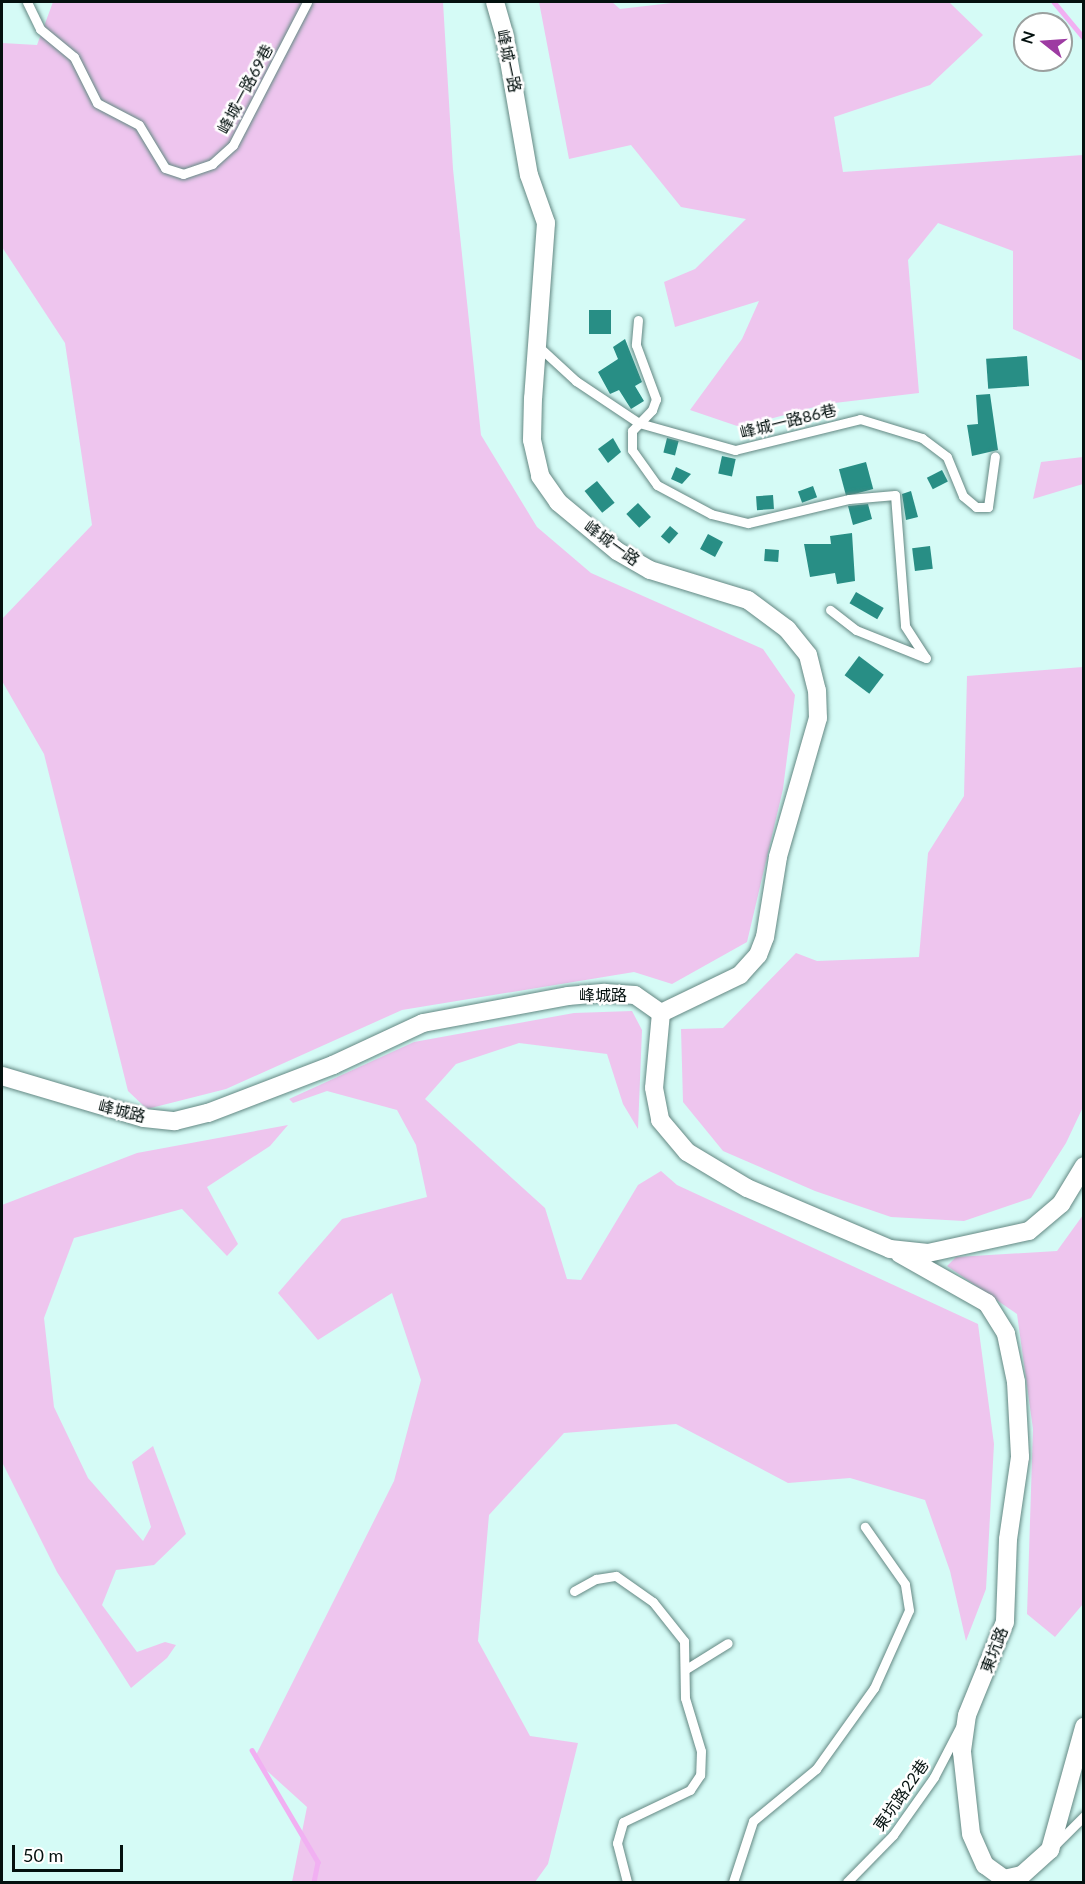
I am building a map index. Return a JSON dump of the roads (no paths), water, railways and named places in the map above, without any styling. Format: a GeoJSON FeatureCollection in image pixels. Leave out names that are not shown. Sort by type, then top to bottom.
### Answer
{"type":"FeatureCollection","features":[{"type":"Feature","properties":{"kind":"street","name":"峰城一路"},"geometry":{"type":"LineString","coordinates":[[495,2],[525,136],[529,175],[546,223],[536,344],[532,440],[540,476],[558,502],[617,551],[650,570],[748,600],[787,629],[808,655],[816,690],[818,718],[778,858],[765,937],[758,955],[740,975],[661,1013]]}},
{"type":"Feature","properties":{"kind":"street","name":"峰城路"},"geometry":{"type":"LineString","coordinates":[[2,1076],[144,1118],[175,1121],[208,1113],[322,1070],[423,1023],[568,996],[605,993],[635,995],[661,1013]]}},
{"type":"Feature","properties":{"kind":"street"},"geometry":{"type":"LineString","coordinates":[[661,1013],[654,1088],[660,1120],[687,1152],[747,1188],[891,1249],[928,1253],[1029,1231],[1060,1204],[1083,1166]]}},
{"type":"Feature","properties":{"kind":"street","name":"東坑路"},"geometry":{"type":"LineString","coordinates":[[891,1249],[987,1303],[1006,1334],[1016,1382],[1020,1457],[1008,1539],[1005,1622],[967,1714],[962,1752],[971,1834],[985,1865],[1004,1881],[1022,1875],[1050,1850]]}},
{"type":"Feature","properties":{"kind":"street"},"geometry":{"type":"LineString","coordinates":[[1050,1850],[1083,1727]]}},
{"type":"Feature","properties":{"kind":"lane","name":"峰城一路69巷"},"geometry":{"type":"LineString","coordinates":[[27,2],[40,29],[74,57],[96,103],[139,125],[165,168],[183,174],[212,164],[233,145],[307,2]]}},
{"type":"Feature","properties":{"kind":"lane"},"geometry":{"type":"LineString","coordinates":[[638,320],[636,345],[656,399],[652,410],[632,431],[632,450],[645,472],[657,485],[711,514],[748,523],[849,499],[895,495],[905,626],[926,658],[855,630],[830,610]]}},
{"type":"Feature","properties":{"kind":"lane","name":"峰城一路86巷"},"geometry":{"type":"LineString","coordinates":[[536,344],[576,381],[639,423],[735,450],[860,419],[922,438],[947,457],[963,496],[976,507],[988,507],[995,456]]}},
{"type":"Feature","properties":{"kind":"lane"},"geometry":{"type":"LineString","coordinates":[[733,1882],[753,1821],[822,1761],[874,1688],[909,1610],[905,1584],[865,1527]]}},
{"type":"Feature","properties":{"kind":"lane"},"geometry":{"type":"LineString","coordinates":[[574,1591],[596,1579],[616,1576],[654,1602],[684,1641],[685,1698],[701,1751],[700,1775],[690,1790],[622,1822],[617,1843],[627,1882]]}},
{"type":"Feature","properties":{"kind":"lane"},"geometry":{"type":"LineString","coordinates":[[686,1669],[728,1643]]}},
{"type":"Feature","properties":{"kind":"lane","name":"東坑路22巷"},"geometry":{"type":"LineString","coordinates":[[847,1882],[893,1835],[933,1777],[967,1714]]}},
{"type":"Feature","properties":{"kind":"lane"},"geometry":{"type":"LineString","coordinates":[[1050,1850],[1083,1816]]}},
{"type":"Feature","properties":{"kind":"waterway"},"geometry":{"type":"LineString","coordinates":[[1054,2],[1084,38]]}},
{"type":"Feature","properties":{"kind":"waterway"},"geometry":{"type":"LineString","coordinates":[[252,1750],[318,1862],[314,1882]]}}]}
